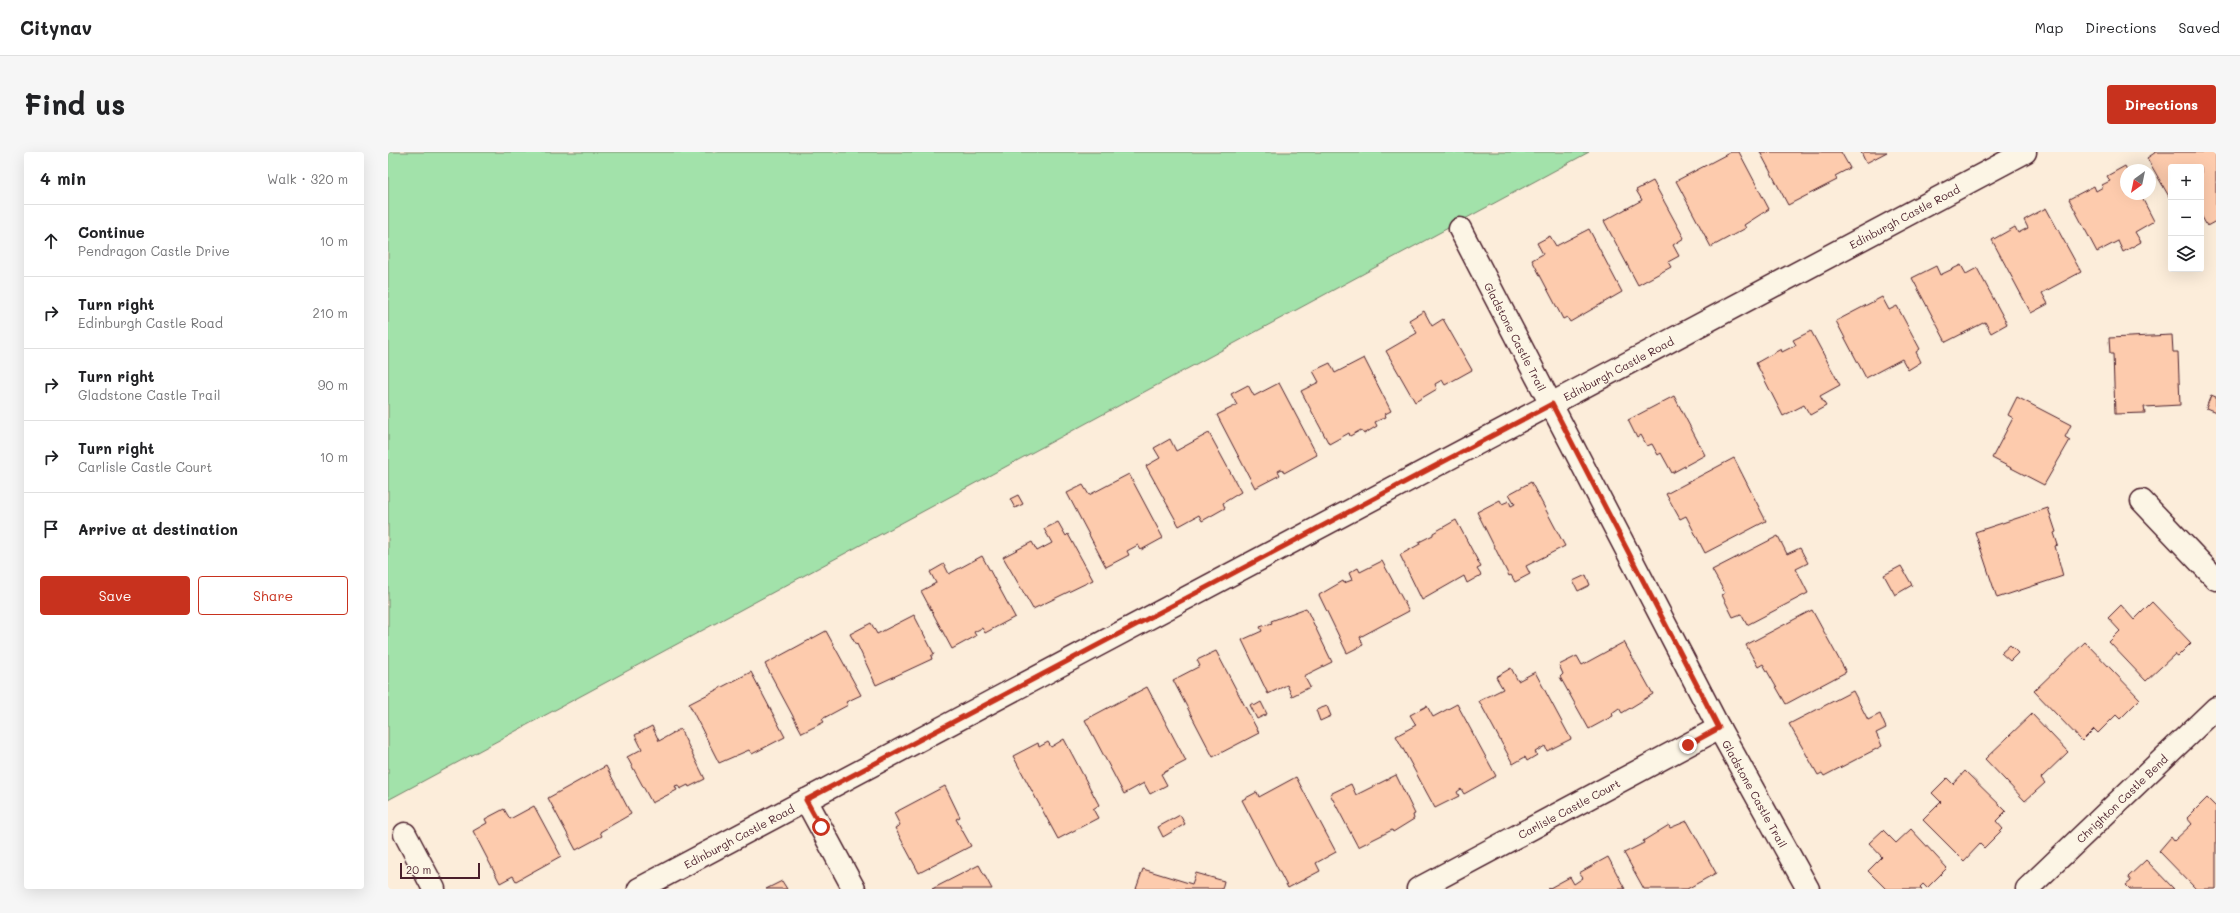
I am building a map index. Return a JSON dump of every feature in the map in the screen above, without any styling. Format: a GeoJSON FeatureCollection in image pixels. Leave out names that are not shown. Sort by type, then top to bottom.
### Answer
{"type":"FeatureCollection","features":[{"type":"Feature","properties":{"kind":"street","name":"Edinburgh Castle Road"},"geometry":{"type":"LineString","coordinates":[[639,889],[2025,152]]}},
{"type":"Feature","properties":{"kind":"street","name":"Gladstone Castle Trail"},"geometry":{"type":"LineString","coordinates":[[1460,229],[1719,728],[1808,889]]}},
{"type":"Feature","properties":{"kind":"street"},"geometry":{"type":"LineString","coordinates":[[2142,501],[2216,579]]}},
{"type":"Feature","properties":{"kind":"street","name":"Chrighton Castle Bend"},"geometry":{"type":"LineString","coordinates":[[2026,889],[2216,708]]}},
{"type":"Feature","properties":{"kind":"street","name":"Carlisle Castle Court"},"geometry":{"type":"LineString","coordinates":[[1418,889],[1719,728]]}},
{"type":"Feature","properties":{"kind":"street"},"geometry":{"type":"LineString","coordinates":[[806,800],[854,889]]}},
{"type":"Feature","properties":{"kind":"street"},"geometry":{"type":"LineString","coordinates":[[405,834],[434,889]]}},
{"type":"Feature","properties":{"kind":"green space"},"geometry":{"type":"Polygon","coordinates":[[[388,152],[1589,152],[388,800],[388,152]]]}},
{"type":"Feature","properties":{"kind":"building"},"geometry":{"type":"Polygon","coordinates":[[[1731,152],[1739,152],[1769,209],[1744,225],[1746,228],[1711,247],[1676,181],[1731,152]]]}},
{"type":"Feature","properties":{"kind":"building"},"geometry":{"type":"Polygon","coordinates":[[[1760,152],[1841,152],[1850,168],[1835,176],[1837,180],[1788,205],[1760,152]]]}},
{"type":"Feature","properties":{"kind":"building"},"geometry":{"type":"Polygon","coordinates":[[[1861,152],[1887,152],[1866,163],[1861,152]]]}},
{"type":"Feature","properties":{"kind":"building"},"geometry":{"type":"Polygon","coordinates":[[[2156,152],[2216,152],[2216,221],[2207,226],[2204,220],[2204,164],[2168,164],[2168,195],[2156,174],[2156,164],[2150,164],[2147,158],[2156,152]]]}},
{"type":"Feature","properties":{"kind":"building"},"geometry":{"type":"Polygon","coordinates":[[[2120,169],[2120,200],[2143,200],[2154,221],[2135,232],[2141,242],[2123,252],[2118,241],[2097,252],[2069,199],[2094,186],[2096,191],[2103,187],[2102,185],[2110,181],[2107,176],[2120,169]]]}},
{"type":"Feature","properties":{"kind":"building"},"geometry":{"type":"Polygon","coordinates":[[[1653,181],[1684,238],[1673,245],[1679,256],[1668,262],[1671,267],[1638,285],[1604,221],[1642,200],[1636,190],[1653,181]]]}},
{"type":"Feature","properties":{"kind":"building"},"geometry":{"type":"Polygon","coordinates":[[[2046,208],[2081,272],[2042,293],[2048,304],[2031,313],[1992,240],[2015,227],[2018,233],[2028,228],[2024,220],[2046,208]]]}},
{"type":"Feature","properties":{"kind":"building"},"geometry":{"type":"Polygon","coordinates":[[[1589,229],[1622,292],[1570,322],[1567,317],[1563,319],[1532,260],[1543,254],[1537,243],[1550,236],[1556,246],[1589,229]]]}},
{"type":"Feature","properties":{"kind":"building"},"geometry":{"type":"Polygon","coordinates":[[[1961,265],[1966,274],[1977,268],[2007,324],[1991,333],[1985,322],[1946,342],[1912,278],[1936,266],[1940,275],[1961,265]]]}},
{"type":"Feature","properties":{"kind":"building"},"geometry":{"type":"Polygon","coordinates":[[[1882,297],[1889,310],[1897,306],[1920,349],[1916,352],[1921,362],[1908,370],[1902,359],[1866,378],[1836,321],[1882,297]]]}},
{"type":"Feature","properties":{"kind":"building"},"geometry":{"type":"Polygon","coordinates":[[[1424,311],[1432,326],[1443,319],[1472,370],[1445,385],[1442,380],[1435,384],[1437,389],[1415,402],[1386,351],[1417,333],[1409,320],[1424,311]]]}},
{"type":"Feature","properties":{"kind":"building"},"geometry":{"type":"Polygon","coordinates":[[[1811,331],[1840,385],[1820,396],[1826,406],[1810,415],[1804,405],[1783,416],[1756,363],[1781,349],[1782,352],[1796,345],[1793,340],[1811,331]]]}},
{"type":"Feature","properties":{"kind":"building"},"geometry":{"type":"Polygon","coordinates":[[[2172,335],[2173,352],[2178,352],[2180,405],[2144,407],[2145,413],[2115,414],[2113,354],[2110,354],[2109,338],[2172,335]]]}},
{"type":"Feature","properties":{"kind":"building"},"geometry":{"type":"Polygon","coordinates":[[[1364,358],[1391,411],[1385,414],[1386,417],[1375,422],[1377,426],[1364,434],[1361,430],[1350,436],[1349,433],[1329,444],[1301,391],[1319,382],[1313,371],[1330,363],[1335,373],[1364,358]]]}},
{"type":"Feature","properties":{"kind":"building"},"geometry":{"type":"Polygon","coordinates":[[[1279,383],[1317,455],[1284,473],[1282,469],[1278,471],[1280,475],[1255,488],[1217,415],[1237,405],[1231,394],[1248,385],[1254,396],[1279,383]]]}},
{"type":"Feature","properties":{"kind":"building"},"geometry":{"type":"Polygon","coordinates":[[[2211,395],[2216,397],[2216,412],[2206,408],[2211,395]]]}},
{"type":"Feature","properties":{"kind":"building"},"geometry":{"type":"Polygon","coordinates":[[[1674,396],[1705,455],[1672,473],[1661,453],[1658,455],[1652,444],[1647,446],[1641,435],[1637,438],[1628,420],[1674,396]]]}},
{"type":"Feature","properties":{"kind":"building"},"geometry":{"type":"Polygon","coordinates":[[[2017,397],[2071,425],[2065,437],[2070,440],[2044,485],[1992,458],[2013,418],[2008,415],[2017,397]]]}},
{"type":"Feature","properties":{"kind":"building"},"geometry":{"type":"Polygon","coordinates":[[[1209,433],[1241,492],[1223,503],[1225,508],[1202,521],[1199,515],[1179,526],[1146,466],[1160,458],[1154,448],[1170,439],[1176,451],[1209,433]]]}},
{"type":"Feature","properties":{"kind":"building"},"geometry":{"type":"Polygon","coordinates":[[[1734,458],[1766,521],[1705,553],[1686,516],[1680,519],[1666,494],[1734,458]]]}},
{"type":"Feature","properties":{"kind":"building"},"geometry":{"type":"Polygon","coordinates":[[[1129,474],[1163,538],[1141,550],[1138,545],[1127,551],[1129,555],[1106,567],[1067,493],[1083,485],[1089,495],[1129,474]]]}},
{"type":"Feature","properties":{"kind":"building"},"geometry":{"type":"Polygon","coordinates":[[[1531,482],[1565,546],[1526,566],[1530,574],[1515,582],[1511,575],[1509,576],[1477,512],[1500,500],[1502,504],[1509,501],[1511,506],[1515,504],[1509,494],[1531,482]]]}},
{"type":"Feature","properties":{"kind":"building"},"geometry":{"type":"Polygon","coordinates":[[[1018,495],[1023,504],[1015,508],[1010,499],[1018,495]]]}},
{"type":"Feature","properties":{"kind":"building"},"geometry":{"type":"Polygon","coordinates":[[[2048,508],[2056,532],[2054,533],[2058,545],[2055,546],[2063,576],[1997,598],[1975,532],[2048,508]]]}},
{"type":"Feature","properties":{"kind":"building"},"geometry":{"type":"Polygon","coordinates":[[[1456,520],[1481,567],[1477,569],[1481,575],[1467,583],[1464,576],[1422,600],[1400,555],[1420,544],[1419,542],[1456,520]]]}},
{"type":"Feature","properties":{"kind":"building"},"geometry":{"type":"Polygon","coordinates":[[[1058,522],[1066,536],[1068,534],[1093,580],[1033,609],[1003,557],[1032,542],[1037,551],[1052,543],[1044,529],[1058,522]]]}},
{"type":"Feature","properties":{"kind":"building"},"geometry":{"type":"Polygon","coordinates":[[[1778,536],[1787,554],[1800,548],[1808,563],[1796,569],[1808,593],[1747,625],[1741,614],[1733,617],[1722,595],[1725,593],[1712,570],[1778,536]]]}},
{"type":"Feature","properties":{"kind":"building"},"geometry":{"type":"Polygon","coordinates":[[[982,556],[1015,617],[985,633],[982,628],[974,632],[976,636],[952,649],[921,591],[936,583],[930,572],[944,564],[949,574],[982,556]]]}},
{"type":"Feature","properties":{"kind":"building"},"geometry":{"type":"Polygon","coordinates":[[[1382,561],[1409,611],[1360,637],[1363,645],[1347,653],[1319,595],[1343,581],[1344,583],[1352,580],[1349,573],[1358,568],[1360,572],[1382,561]]]}},
{"type":"Feature","properties":{"kind":"building"},"geometry":{"type":"Polygon","coordinates":[[[1901,566],[1912,585],[1895,595],[1884,575],[1901,566]]]}},
{"type":"Feature","properties":{"kind":"building"},"geometry":{"type":"Polygon","coordinates":[[[1586,575],[1590,585],[1578,591],[1573,581],[1586,575]]]}},
{"type":"Feature","properties":{"kind":"building"},"geometry":{"type":"Polygon","coordinates":[[[2152,602],[2191,643],[2178,656],[2175,654],[2146,681],[2109,642],[2120,631],[2108,618],[2121,605],[2134,620],[2152,602]]]}},
{"type":"Feature","properties":{"kind":"building"},"geometry":{"type":"Polygon","coordinates":[[[1306,608],[1332,662],[1304,676],[1310,687],[1292,696],[1287,685],[1268,694],[1242,640],[1262,631],[1260,627],[1272,623],[1271,621],[1306,608]]]}},
{"type":"Feature","properties":{"kind":"building"},"geometry":{"type":"Polygon","coordinates":[[[1812,610],[1846,672],[1786,704],[1763,664],[1758,667],[1746,645],[1812,610]]]}},
{"type":"Feature","properties":{"kind":"building"},"geometry":{"type":"Polygon","coordinates":[[[914,615],[934,654],[931,656],[932,659],[876,685],[857,644],[856,645],[850,634],[871,623],[877,634],[914,615]]]}},
{"type":"Feature","properties":{"kind":"building"},"geometry":{"type":"Polygon","coordinates":[[[826,631],[861,695],[846,702],[848,705],[822,719],[824,722],[802,733],[765,664],[826,631]]]}},
{"type":"Feature","properties":{"kind":"building"},"geometry":{"type":"Polygon","coordinates":[[[1624,642],[1653,694],[1622,713],[1619,708],[1612,713],[1613,716],[1589,729],[1560,677],[1563,674],[1559,665],[1577,656],[1582,665],[1624,642]]]}},
{"type":"Feature","properties":{"kind":"building"},"geometry":{"type":"Polygon","coordinates":[[[2085,642],[2140,699],[2120,719],[2116,715],[2098,733],[2094,729],[2082,741],[2034,691],[2085,642]]]}},
{"type":"Feature","properties":{"kind":"building"},"geometry":{"type":"Polygon","coordinates":[[[2010,645],[2018,653],[2010,661],[2001,653],[2010,645]]]}},
{"type":"Feature","properties":{"kind":"building"},"geometry":{"type":"Polygon","coordinates":[[[1216,651],[1259,733],[1213,757],[1173,680],[1200,666],[1197,660],[1216,651]]]}},
{"type":"Feature","properties":{"kind":"building"},"geometry":{"type":"Polygon","coordinates":[[[1511,668],[1518,681],[1535,672],[1571,739],[1547,751],[1545,746],[1535,752],[1537,755],[1527,761],[1525,757],[1513,764],[1479,701],[1503,689],[1496,677],[1511,668]]]}},
{"type":"Feature","properties":{"kind":"building"},"geometry":{"type":"Polygon","coordinates":[[[751,672],[785,737],[752,754],[749,750],[719,763],[689,704],[751,672]]]}},
{"type":"Feature","properties":{"kind":"building"},"geometry":{"type":"Polygon","coordinates":[[[1147,687],[1186,761],[1161,774],[1167,785],[1150,794],[1144,783],[1124,794],[1085,720],[1147,687]]]}},
{"type":"Feature","properties":{"kind":"building"},"geometry":{"type":"Polygon","coordinates":[[[1853,691],[1868,720],[1880,714],[1886,728],[1876,733],[1882,746],[1824,776],[1822,773],[1818,775],[1789,724],[1853,691]]]}},
{"type":"Feature","properties":{"kind":"building"},"geometry":{"type":"Polygon","coordinates":[[[1261,702],[1267,714],[1257,719],[1250,705],[1253,703],[1254,706],[1261,702]]]}},
{"type":"Feature","properties":{"kind":"building"},"geometry":{"type":"Polygon","coordinates":[[[1457,704],[1496,776],[1464,794],[1461,789],[1457,792],[1459,796],[1435,808],[1396,736],[1416,725],[1410,715],[1427,706],[1433,717],[1457,704]]]}},
{"type":"Feature","properties":{"kind":"building"},"geometry":{"type":"Polygon","coordinates":[[[1327,706],[1331,716],[1320,721],[1316,710],[1327,706]]]}},
{"type":"Feature","properties":{"kind":"building"},"geometry":{"type":"Polygon","coordinates":[[[2032,714],[2068,752],[2041,778],[2045,783],[2025,801],[1985,759],[2032,714]]]}},
{"type":"Feature","properties":{"kind":"building"},"geometry":{"type":"Polygon","coordinates":[[[652,726],[659,741],[680,729],[705,779],[689,787],[688,785],[680,789],[678,785],[675,786],[677,790],[652,803],[627,757],[642,749],[635,735],[652,726]]]}},
{"type":"Feature","properties":{"kind":"building"},"geometry":{"type":"Polygon","coordinates":[[[1064,739],[1099,805],[1093,809],[1098,818],[1058,839],[1013,756],[1038,743],[1039,747],[1048,742],[1051,747],[1064,739]]]}},
{"type":"Feature","properties":{"kind":"building"},"geometry":{"type":"Polygon","coordinates":[[[606,766],[631,814],[600,832],[602,836],[576,850],[548,798],[606,766]]]}},
{"type":"Feature","properties":{"kind":"building"},"geometry":{"type":"Polygon","coordinates":[[[1965,771],[2006,811],[1996,821],[2003,829],[1984,848],[1980,844],[1964,861],[1923,820],[1941,802],[1932,793],[1947,778],[1953,784],[1965,771]]]}},
{"type":"Feature","properties":{"kind":"building"},"geometry":{"type":"Polygon","coordinates":[[[1396,775],[1415,814],[1413,815],[1414,819],[1393,832],[1392,830],[1358,847],[1330,794],[1351,784],[1356,795],[1396,775]]]}},
{"type":"Feature","properties":{"kind":"building"},"geometry":{"type":"Polygon","coordinates":[[[1296,777],[1336,852],[1316,863],[1320,871],[1288,888],[1242,800],[1257,792],[1259,797],[1296,777]]]}},
{"type":"Feature","properties":{"kind":"building"},"geometry":{"type":"Polygon","coordinates":[[[945,786],[960,817],[956,819],[971,846],[919,873],[895,828],[900,825],[894,813],[945,786]]]}},
{"type":"Feature","properties":{"kind":"building"},"geometry":{"type":"Polygon","coordinates":[[[2207,798],[2216,807],[2216,889],[2196,889],[2159,851],[2171,837],[2174,841],[2192,824],[2187,818],[2207,798]]]}},
{"type":"Feature","properties":{"kind":"building"},"geometry":{"type":"Polygon","coordinates":[[[534,806],[561,856],[516,881],[513,876],[500,883],[473,831],[487,823],[485,819],[504,809],[510,819],[534,806]]]}},
{"type":"Feature","properties":{"kind":"building"},"geometry":{"type":"Polygon","coordinates":[[[1180,815],[1185,824],[1163,837],[1158,827],[1180,815]]]}},
{"type":"Feature","properties":{"kind":"building"},"geometry":{"type":"Polygon","coordinates":[[[1687,821],[1716,873],[1687,889],[1644,889],[1624,853],[1644,843],[1643,841],[1669,825],[1670,828],[1687,821]]]}},
{"type":"Feature","properties":{"kind":"building"},"geometry":{"type":"Polygon","coordinates":[[[1911,829],[1947,868],[1927,888],[1923,884],[1920,887],[1922,889],[1886,889],[1868,871],[1882,857],[1869,843],[1883,830],[1896,843],[1911,829]]]}},
{"type":"Feature","properties":{"kind":"building"},"geometry":{"type":"Polygon","coordinates":[[[1608,857],[1625,889],[1548,889],[1570,877],[1574,884],[1583,878],[1579,873],[1608,857]]]}},
{"type":"Feature","properties":{"kind":"building"},"geometry":{"type":"Polygon","coordinates":[[[2146,860],[2174,889],[2130,889],[2126,885],[2131,881],[2128,877],[2146,860]]]}},
{"type":"Feature","properties":{"kind":"building"},"geometry":{"type":"Polygon","coordinates":[[[979,865],[992,889],[932,889],[979,865]]]}},
{"type":"Feature","properties":{"kind":"building"},"geometry":{"type":"Polygon","coordinates":[[[1143,869],[1192,884],[1196,873],[1224,881],[1222,889],[1136,889],[1143,869]]]}},
{"type":"Feature","properties":{"kind":"building"},"geometry":{"type":"Polygon","coordinates":[[[782,881],[787,889],[766,889],[782,881]]]}},
{"type":"Feature","properties":{"kind":"route"},"geometry":{"type":"LineString","coordinates":[[821,827],[806,800],[1552,404],[1719,728],[1688,745]]}}]}
